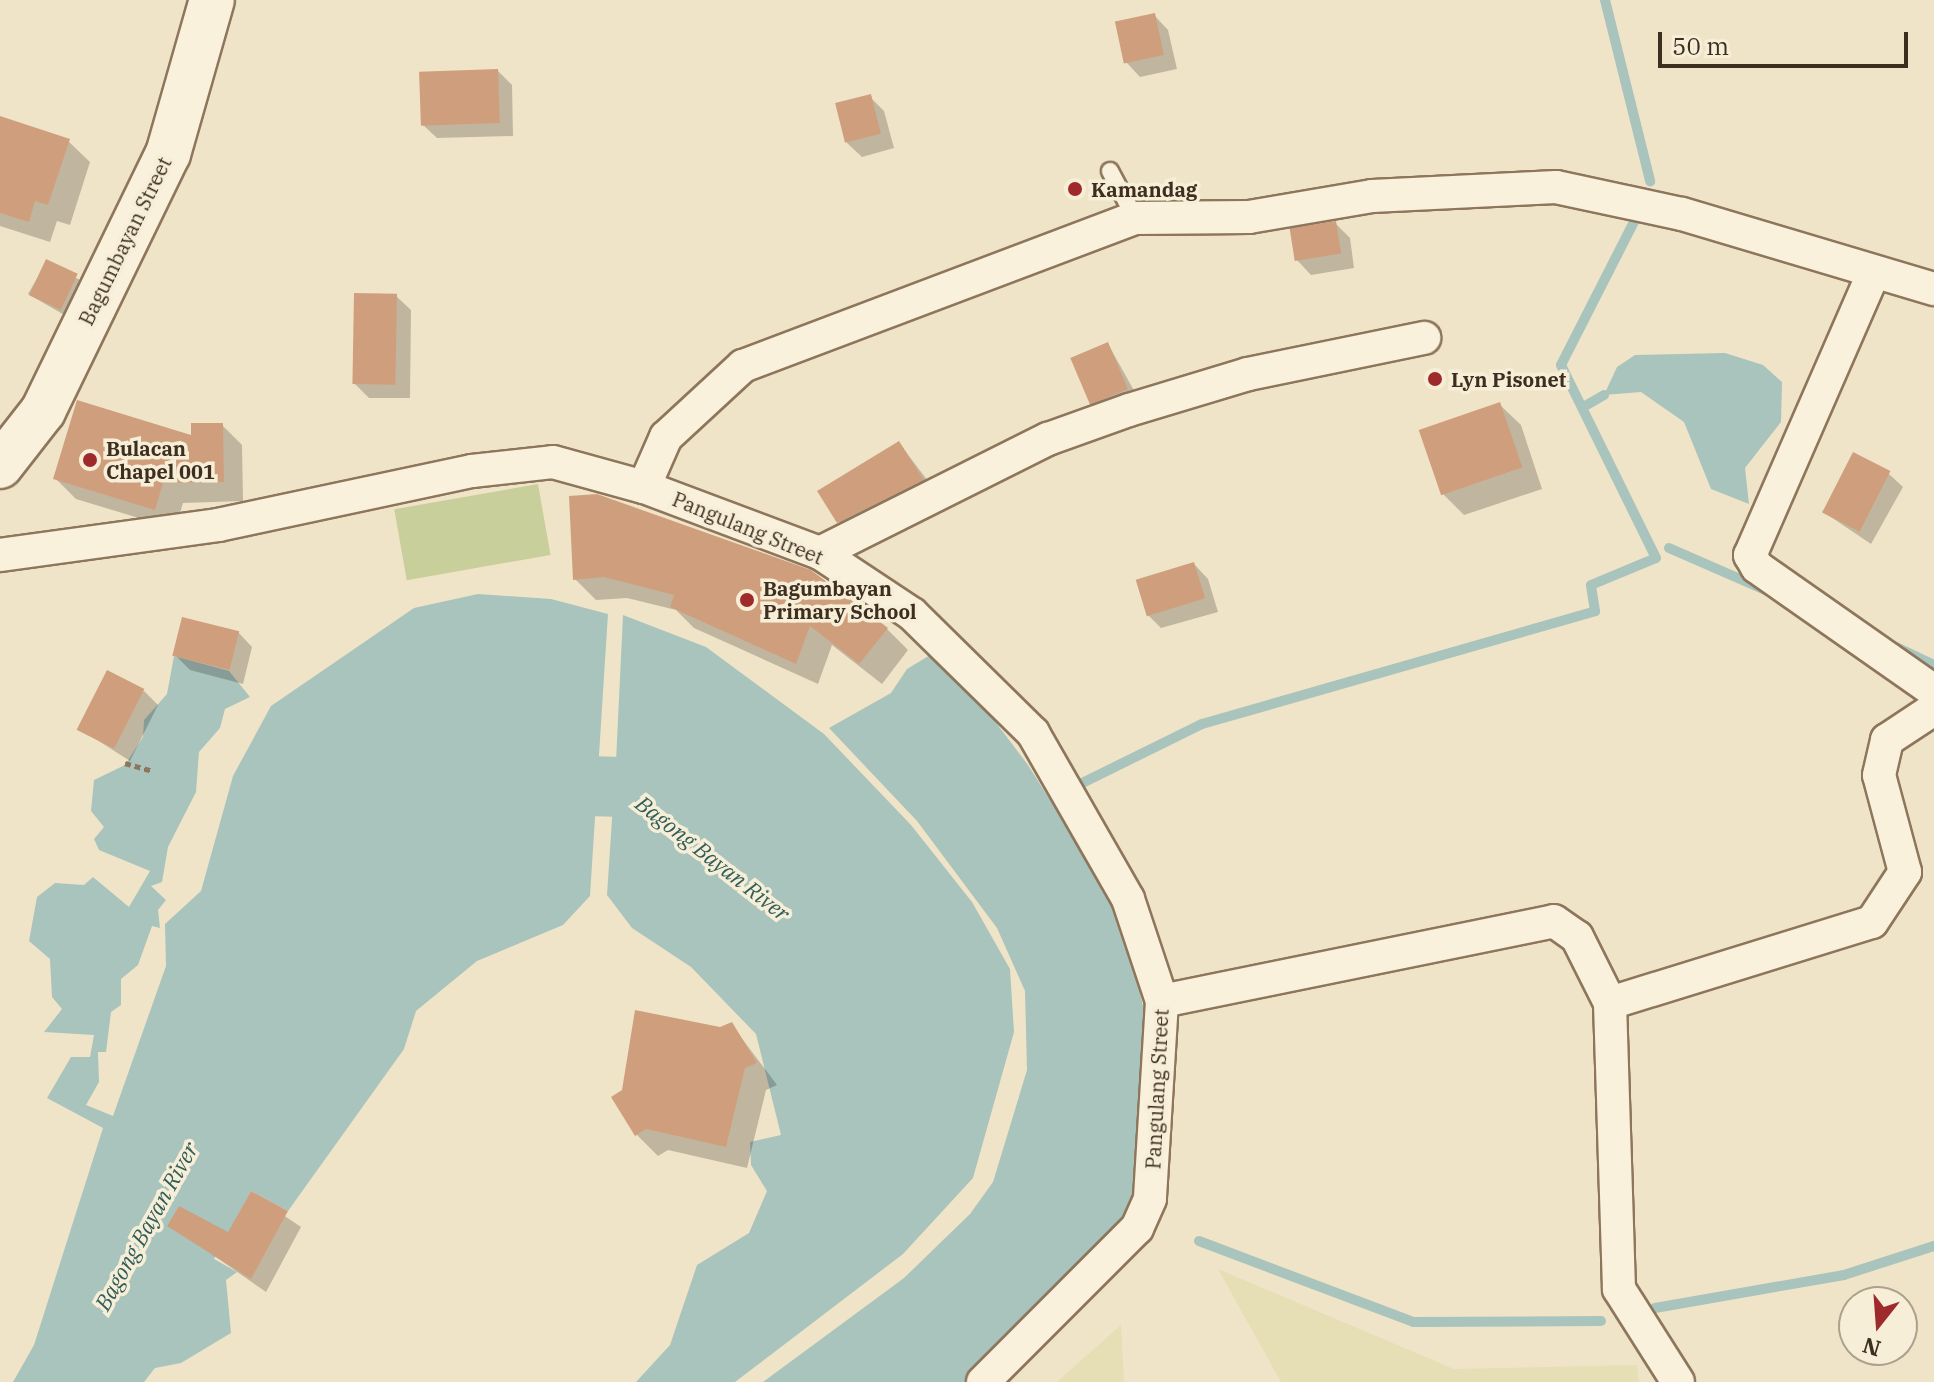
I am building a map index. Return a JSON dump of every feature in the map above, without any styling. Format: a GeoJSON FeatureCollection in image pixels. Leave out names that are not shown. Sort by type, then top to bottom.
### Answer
{"type":"FeatureCollection","features":[{"type":"Feature","properties":{"kind":"main road","name":"Bagumbayan Street"},"geometry":{"type":"LineString","coordinates":[[0,466],[43,411],[168,154],[212,0]]}},
{"type":"Feature","properties":{"kind":"street"},"geometry":{"type":"LineString","coordinates":[[644,487],[666,437],[743,366],[1135,218],[1249,217],[1372,196],[1556,187],[1682,214],[1873,274],[1934,289]]}},
{"type":"Feature","properties":{"kind":"street"},"geometry":{"type":"LineString","coordinates":[[1873,274],[1750,555],[1757,567],[1934,691]]}},
{"type":"Feature","properties":{"kind":"street"},"geometry":{"type":"LineString","coordinates":[[820,553],[1048,439],[1129,410],[1263,370],[1424,338]]}},
{"type":"Feature","properties":{"kind":"street","name":"Pangulang Street"},"geometry":{"type":"LineString","coordinates":[[0,555],[218,525],[472,471],[553,462],[644,487],[820,553],[912,614],[1033,733],[1128,899],[1162,1001],[1150,1199],[1137,1228],[983,1382]]}},
{"type":"Feature","properties":{"kind":"street"},"geometry":{"type":"LineString","coordinates":[[1610,1003],[1872,922],[1905,872],[1879,775],[1887,740],[1934,709]]}},
{"type":"Feature","properties":{"kind":"street"},"geometry":{"type":"LineString","coordinates":[[1162,1001],[1554,921],[1577,937],[1610,1003],[1619,1289],[1678,1382]]}},
{"type":"Feature","properties":{"kind":"lane"},"geometry":{"type":"LineString","coordinates":[[1110,171],[1135,218]]}},
{"type":"Feature","properties":{"kind":"path"},"geometry":{"type":"LineString","coordinates":[[125,763],[153,771]]}},
{"type":"Feature","properties":{"kind":"shaded area"},"geometry":{"type":"Polygon","coordinates":[[[1218,1269],[1454,1369],[1637,1365],[1639,1382],[1281,1382],[1218,1269]]]}},
{"type":"Feature","properties":{"kind":"shaded area"},"geometry":{"type":"Polygon","coordinates":[[[1121,1325],[1124,1382],[1057,1382],[1121,1325]]]}},
{"type":"Feature","properties":{"kind":"green space"},"geometry":{"type":"Polygon","coordinates":[[[538,484],[551,555],[407,580],[394,509],[538,484]]]}},
{"type":"Feature","properties":{"kind":"water"},"geometry":{"type":"Polygon","coordinates":[[[1725,353],[1763,365],[1782,382],[1781,422],[1745,468],[1749,504],[1711,489],[1684,422],[1641,392],[1604,395],[1617,367],[1635,355],[1725,353]]]}},
{"type":"Feature","properties":{"kind":"water"},"geometry":{"type":"Polygon","coordinates":[[[478,594],[551,599],[608,614],[590,896],[563,925],[477,961],[416,1011],[404,1049],[288,1211],[251,1191],[214,1259],[237,1272],[226,1280],[231,1333],[181,1363],[155,1368],[144,1382],[13,1382],[34,1345],[103,1128],[47,1098],[71,1057],[90,1057],[94,1035],[44,1032],[62,1009],[52,997],[50,959],[29,941],[37,897],[55,883],[84,885],[93,877],[129,907],[150,871],[99,850],[94,839],[104,827],[91,811],[94,780],[125,765],[143,737],[144,720],[167,694],[174,656],[229,671],[250,697],[225,709],[220,728],[199,752],[196,792],[168,847],[162,882],[151,886],[166,900],[158,910],[160,928],[152,926],[138,965],[121,979],[121,1005],[111,1012],[106,1052],[98,1052],[99,1082],[86,1105],[113,1116],[166,966],[165,924],[201,891],[233,776],[271,706],[414,608],[478,594]]]}},
{"type":"Feature","properties":{"kind":"water"},"geometry":{"type":"Polygon","coordinates":[[[623,615],[706,647],[824,734],[911,825],[972,902],[1010,969],[1014,1032],[973,1178],[903,1254],[735,1382],[636,1382],[670,1345],[697,1265],[749,1233],[767,1191],[751,1165],[750,1142],[781,1135],[756,1034],[691,967],[632,928],[607,895],[614,789],[607,785],[615,782],[623,615]]]}},
{"type":"Feature","properties":{"kind":"water"},"geometry":{"type":"Polygon","coordinates":[[[940,649],[1028,765],[1123,916],[1151,1042],[1140,1218],[972,1382],[763,1382],[904,1278],[970,1214],[993,1182],[1027,1070],[1025,991],[997,928],[917,821],[829,728],[891,693],[907,669],[940,649]]]}},
{"type":"Feature","properties":{"kind":"building"},"geometry":{"type":"Polygon","coordinates":[[[1155,13],[1164,55],[1124,64],[1115,22],[1155,13]]]}},
{"type":"Feature","properties":{"kind":"building"},"geometry":{"type":"Polygon","coordinates":[[[498,69],[500,123],[421,126],[419,72],[498,69]]]}},
{"type":"Feature","properties":{"kind":"building"},"geometry":{"type":"Polygon","coordinates":[[[871,94],[881,134],[845,143],[835,103],[871,94]]]}},
{"type":"Feature","properties":{"kind":"building"},"geometry":{"type":"Polygon","coordinates":[[[0,116],[70,139],[48,205],[35,201],[29,222],[0,213],[0,116]]]}},
{"type":"Feature","properties":{"kind":"building"},"geometry":{"type":"Polygon","coordinates":[[[1336,221],[1341,254],[1295,261],[1290,228],[1336,221]]]}},
{"type":"Feature","properties":{"kind":"building"},"geometry":{"type":"Polygon","coordinates":[[[46,259],[78,274],[61,310],[29,295],[46,259]]]}},
{"type":"Feature","properties":{"kind":"building"},"geometry":{"type":"Polygon","coordinates":[[[354,293],[397,294],[395,385],[352,384],[354,293]]]}},
{"type":"Feature","properties":{"kind":"building"},"geometry":{"type":"Polygon","coordinates":[[[1108,342],[1128,389],[1090,405],[1070,358],[1108,342]]]}},
{"type":"Feature","properties":{"kind":"building"},"geometry":{"type":"Polygon","coordinates":[[[77,400],[191,435],[191,423],[223,423],[224,482],[163,483],[155,510],[53,479],[77,400]]]}},
{"type":"Feature","properties":{"kind":"building"},"geometry":{"type":"Polygon","coordinates":[[[1500,402],[1522,467],[1441,495],[1419,430],[1500,402]]]}},
{"type":"Feature","properties":{"kind":"building"},"geometry":{"type":"Polygon","coordinates":[[[899,441],[924,480],[837,523],[817,491],[899,441]]]}},
{"type":"Feature","properties":{"kind":"building"},"geometry":{"type":"Polygon","coordinates":[[[1853,452],[1890,471],[1860,532],[1822,513],[1853,452]]]}},
{"type":"Feature","properties":{"kind":"building","name":"Bagumbayan Primary School"},"geometry":{"type":"Polygon","coordinates":[[[597,494],[811,570],[888,628],[859,664],[810,626],[796,664],[670,607],[674,595],[604,577],[573,580],[569,496],[597,494]]]}},
{"type":"Feature","properties":{"kind":"building"},"geometry":{"type":"Polygon","coordinates":[[[1194,562],[1205,598],[1147,616],[1136,580],[1194,562]]]}},
{"type":"Feature","properties":{"kind":"building"},"geometry":{"type":"Polygon","coordinates":[[[182,617],[239,631],[230,670],[172,656],[182,617]]]}},
{"type":"Feature","properties":{"kind":"building"},"geometry":{"type":"Polygon","coordinates":[[[107,670],[144,689],[114,749],[77,730],[107,670]]]}},
{"type":"Feature","properties":{"kind":"building"},"geometry":{"type":"Polygon","coordinates":[[[635,1010],[720,1027],[732,1022],[757,1063],[745,1068],[726,1147],[646,1129],[635,1136],[611,1097],[622,1090],[635,1010]]]}},
{"type":"Feature","properties":{"kind":"building"},"geometry":{"type":"Polygon","coordinates":[[[251,1191],[288,1211],[251,1279],[167,1226],[179,1206],[228,1232],[251,1191]]]}},
{"type":"Feature","properties":{"kind":"waterway"},"geometry":{"type":"LineString","coordinates":[[1605,0],[1650,181]]}},
{"type":"Feature","properties":{"kind":"waterway"},"geometry":{"type":"LineString","coordinates":[[1070,789],[1202,724],[1595,611],[1591,585],[1656,558],[1561,365],[1636,218]]}},
{"type":"Feature","properties":{"kind":"waterway"},"geometry":{"type":"LineString","coordinates":[[1585,406],[1604,395]]}},
{"type":"Feature","properties":{"kind":"waterway"},"geometry":{"type":"LineString","coordinates":[[1669,548],[1765,590]]}},
{"type":"Feature","properties":{"kind":"waterway"},"geometry":{"type":"LineString","coordinates":[[1896,647],[1934,665]]}},
{"type":"Feature","properties":{"kind":"waterway","name":"Bagong Bayan River"},"geometry":{"type":"LineString","coordinates":[[514,784],[624,787],[676,828]]}},
{"type":"Feature","properties":{"kind":"waterway"},"geometry":{"type":"LineString","coordinates":[[1199,1241],[1413,1322],[1601,1321]]}},
{"type":"Feature","properties":{"kind":"waterway"},"geometry":{"type":"LineString","coordinates":[[1655,1308],[1844,1275],[1934,1246]]}},
{"type":"Feature","properties":{"kind":"place","name":"Kamandag"},"geometry":{"type":"Point","coordinates":[1075,189]}},
{"type":"Feature","properties":{"kind":"place","name":"Lyn Pisonet"},"geometry":{"type":"Point","coordinates":[1435,379]}},
{"type":"Feature","properties":{"kind":"place","name":"Bulacan Chapel 001"},"geometry":{"type":"Point","coordinates":[90,460]}},
{"type":"Feature","properties":{"kind":"place","name":"Bagumbayan Primary School"},"geometry":{"type":"Point","coordinates":[747,600]}}]}
